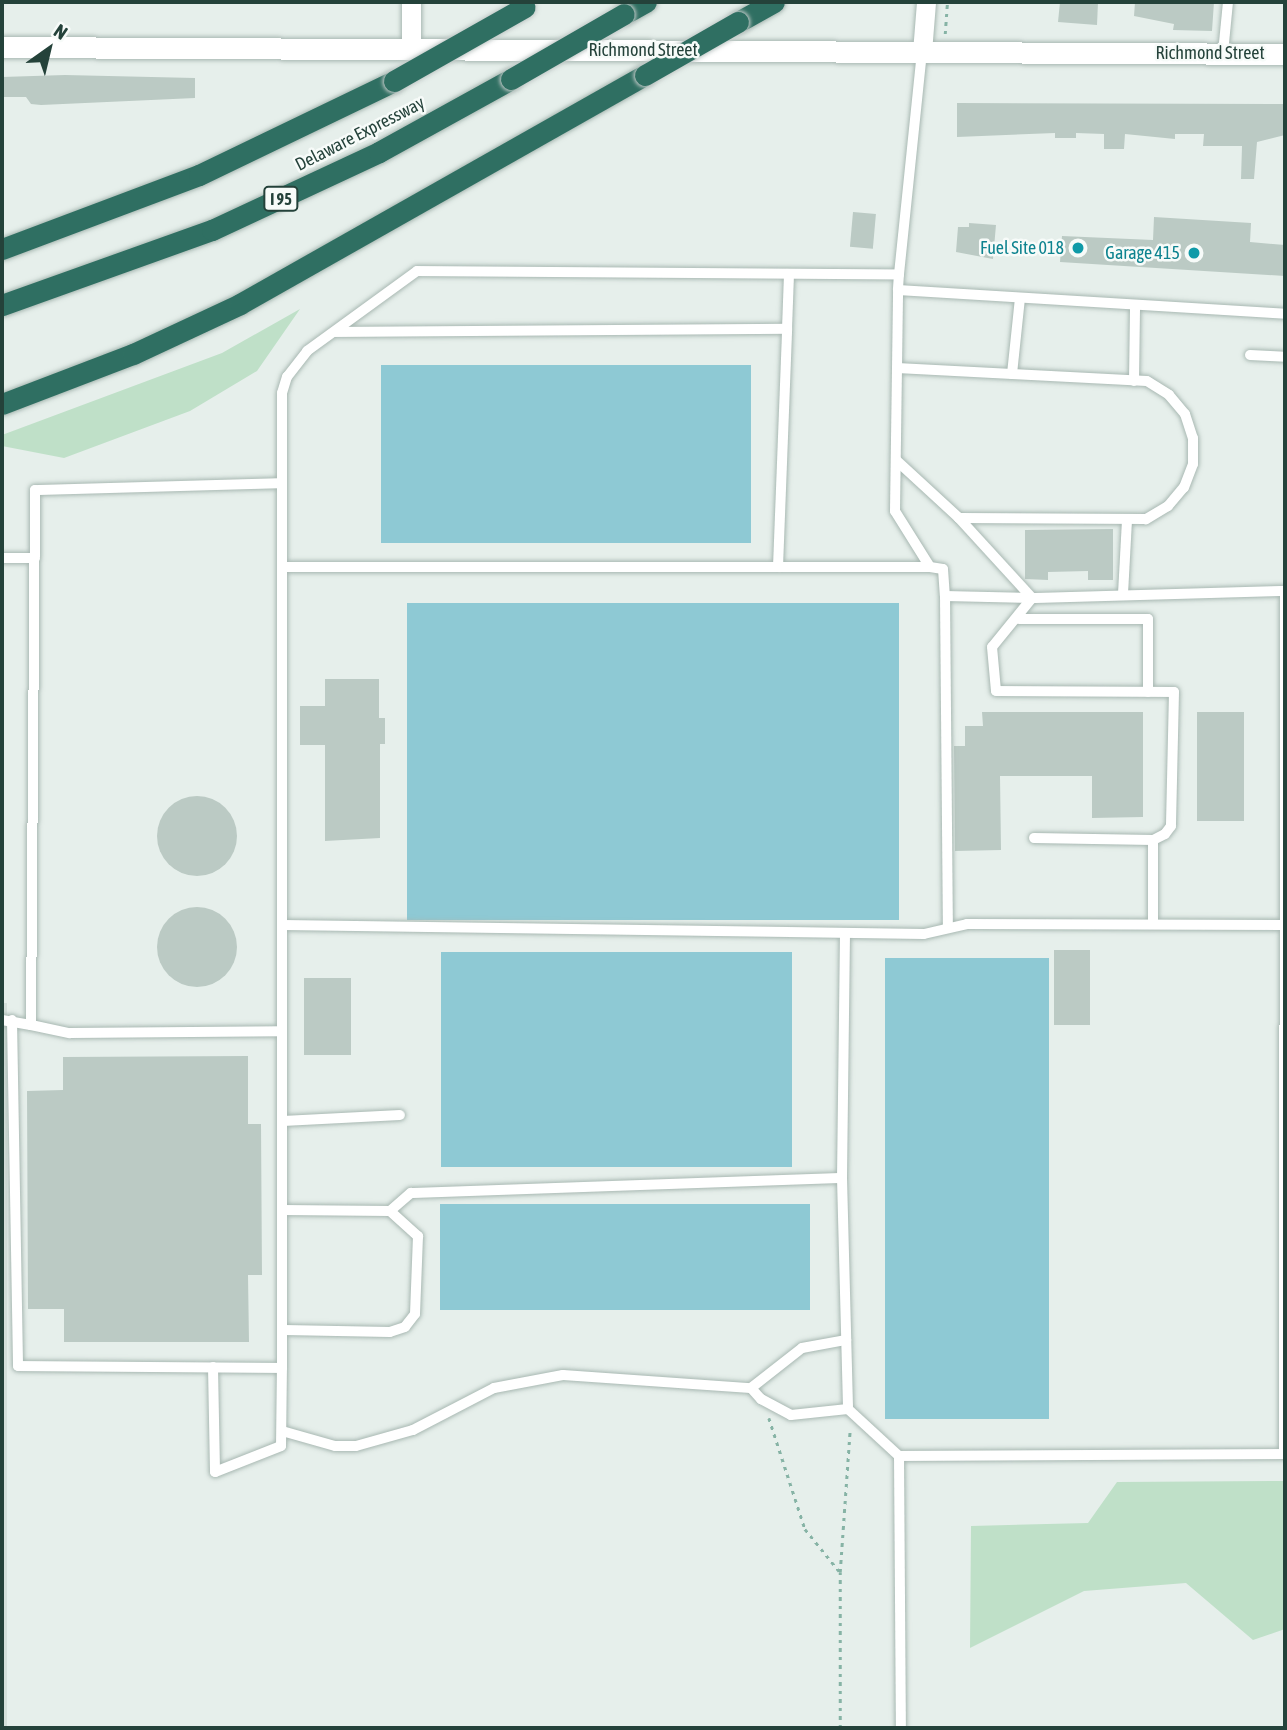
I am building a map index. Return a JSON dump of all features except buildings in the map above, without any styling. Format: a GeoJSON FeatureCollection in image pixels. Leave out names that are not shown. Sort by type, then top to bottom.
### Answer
{"type":"FeatureCollection","features":[{"type":"Feature","properties":{"kind":"highway","name":"Delaware Expressway"},"geometry":{"type":"LineString","coordinates":[[2,307],[157,253],[268,205],[511,79],[646,2]]}},
{"type":"Feature","properties":{"kind":"highway"},"geometry":{"type":"LineString","coordinates":[[2,404],[121,358],[240,304],[774,2]]}},
{"type":"Feature","properties":{"kind":"highway","name":"Delaware Expressway"},"geometry":{"type":"LineString","coordinates":[[2,249],[200,175],[394,80],[529,4]]}},
{"type":"Feature","properties":{"kind":"main road","name":"Richmond Street"},"geometry":{"type":"LineString","coordinates":[[2,47],[1285,54]]}},
{"type":"Feature","properties":{"kind":"street"},"geometry":{"type":"LineString","coordinates":[[411,2],[411,49]]}},
{"type":"Feature","properties":{"kind":"street"},"geometry":{"type":"LineString","coordinates":[[922,52],[926,2]]}},
{"type":"Feature","properties":{"kind":"lane"},"geometry":{"type":"LineString","coordinates":[[1223,54],[1228,2]]}},
{"type":"Feature","properties":{"kind":"lane"},"geometry":{"type":"LineString","coordinates":[[922,52],[898,290],[895,511],[930,567]]}},
{"type":"Feature","properties":{"kind":"lane"},"geometry":{"type":"LineString","coordinates":[[213,1367],[215,1472],[281,1446],[282,1431],[282,393],[287,377],[307,351],[417,271],[900,274]]}},
{"type":"Feature","properties":{"kind":"lane"},"geometry":{"type":"LineString","coordinates":[[778,567],[789,274]]}},
{"type":"Feature","properties":{"kind":"lane"},"geometry":{"type":"LineString","coordinates":[[898,290],[1285,314]]}},
{"type":"Feature","properties":{"kind":"lane"},"geometry":{"type":"LineString","coordinates":[[1012,374],[1020,298]]}},
{"type":"Feature","properties":{"kind":"lane"},"geometry":{"type":"LineString","coordinates":[[1134,381],[1135,305]]}},
{"type":"Feature","properties":{"kind":"lane"},"geometry":{"type":"LineString","coordinates":[[334,332],[788,329]]}},
{"type":"Feature","properties":{"kind":"lane"},"geometry":{"type":"LineString","coordinates":[[1250,355],[1285,357]]}},
{"type":"Feature","properties":{"kind":"lane"},"geometry":{"type":"LineString","coordinates":[[897,368],[1147,381],[1169,395],[1185,414],[1193,438],[1193,464],[1184,487],[1168,506],[1146,519],[959,519]]}},
{"type":"Feature","properties":{"kind":"lane"},"geometry":{"type":"LineString","coordinates":[[896,460],[959,519],[1031,598]]}},
{"type":"Feature","properties":{"kind":"lane"},"geometry":{"type":"LineString","coordinates":[[31,1025],[35,490],[282,483]]}},
{"type":"Feature","properties":{"kind":"lane"},"geometry":{"type":"LineString","coordinates":[[1124,594],[1127,519]]}},
{"type":"Feature","properties":{"kind":"lane"},"geometry":{"type":"LineString","coordinates":[[2,558],[35,558]]}},
{"type":"Feature","properties":{"kind":"lane"},"geometry":{"type":"LineString","coordinates":[[282,567],[943,569],[948,928]]}},
{"type":"Feature","properties":{"kind":"lane"},"geometry":{"type":"LineString","coordinates":[[845,933],[842,1178],[848,1409],[900,1455],[1285,1454],[1284,591],[1031,598],[945,596]]}},
{"type":"Feature","properties":{"kind":"lane"},"geometry":{"type":"LineString","coordinates":[[1031,598],[1019,619],[992,647],[996,691],[1174,692],[1171,826],[1153,840],[1034,838]]}},
{"type":"Feature","properties":{"kind":"lane"},"geometry":{"type":"LineString","coordinates":[[1019,619],[1148,619],[1148,692]]}},
{"type":"Feature","properties":{"kind":"lane"},"geometry":{"type":"LineString","coordinates":[[1153,840],[1153,924]]}},
{"type":"Feature","properties":{"kind":"lane"},"geometry":{"type":"LineString","coordinates":[[283,925],[924,934],[967,924],[1284,925]]}},
{"type":"Feature","properties":{"kind":"lane"},"geometry":{"type":"LineString","coordinates":[[282,1031],[70,1033],[7,1020],[18,1366],[282,1367]]}},
{"type":"Feature","properties":{"kind":"lane"},"geometry":{"type":"LineString","coordinates":[[283,1121],[400,1115]]}},
{"type":"Feature","properties":{"kind":"lane"},"geometry":{"type":"LineString","coordinates":[[284,1210],[390,1211],[411,1193],[842,1178]]}},
{"type":"Feature","properties":{"kind":"lane"},"geometry":{"type":"LineString","coordinates":[[284,1330],[390,1332],[411,1321],[418,1236],[390,1211]]}},
{"type":"Feature","properties":{"kind":"lane"},"geometry":{"type":"LineString","coordinates":[[282,1431],[335,1446],[377,1442],[414,1430],[494,1388],[535,1377],[563,1375],[751,1388],[802,1348],[846,1340]]}},
{"type":"Feature","properties":{"kind":"lane"},"geometry":{"type":"LineString","coordinates":[[751,1388],[761,1399],[791,1415],[848,1409]]}},
{"type":"Feature","properties":{"kind":"lane"},"geometry":{"type":"LineString","coordinates":[[900,1455],[901,1728]]}},
{"type":"Feature","properties":{"kind":"path"},"geometry":{"type":"LineString","coordinates":[[945,37],[947,2]]}},
{"type":"Feature","properties":{"kind":"path"},"geometry":{"type":"LineString","coordinates":[[761,1399],[805,1529],[840,1572]]}},
{"type":"Feature","properties":{"kind":"path"},"geometry":{"type":"LineString","coordinates":[[840,1728],[840,1572],[851,1451],[848,1409]]}},
{"type":"Feature","properties":{"kind":"shaded area"},"geometry":{"type":"Polygon","coordinates":[[[2,1003],[7,1003],[7,1728],[2,1728],[2,1003]]]}},
{"type":"Feature","properties":{"kind":"green space"},"geometry":{"type":"Polygon","coordinates":[[[300,309],[257,371],[190,411],[64,458],[2,446],[2,435],[222,353],[300,309]]]}},
{"type":"Feature","properties":{"kind":"green space"},"geometry":{"type":"Polygon","coordinates":[[[1285,1481],[1285,1629],[1253,1640],[1186,1583],[1084,1591],[970,1648],[971,1526],[1088,1523],[1117,1482],[1285,1481]]]}},
{"type":"Feature","properties":{"kind":"water"},"geometry":{"type":"Polygon","coordinates":[[[381,365],[751,365],[751,543],[381,543],[381,365]]]}},
{"type":"Feature","properties":{"kind":"water"},"geometry":{"type":"Polygon","coordinates":[[[407,603],[899,603],[899,920],[407,920],[407,603]]]}},
{"type":"Feature","properties":{"kind":"water"},"geometry":{"type":"Polygon","coordinates":[[[441,952],[792,952],[792,1167],[441,1167],[441,952]]]}},
{"type":"Feature","properties":{"kind":"water"},"geometry":{"type":"Polygon","coordinates":[[[885,958],[1049,958],[1049,1419],[885,1419],[885,958]]]}},
{"type":"Feature","properties":{"kind":"water"},"geometry":{"type":"Polygon","coordinates":[[[440,1204],[810,1204],[810,1310],[440,1310],[440,1204]]]}},
{"type":"Feature","properties":{"kind":"place","name":"Fuel Site 018"},"geometry":{"type":"Point","coordinates":[1078,248]}},
{"type":"Feature","properties":{"kind":"place","name":"Garage 415"},"geometry":{"type":"Point","coordinates":[1194,253]}}]}
